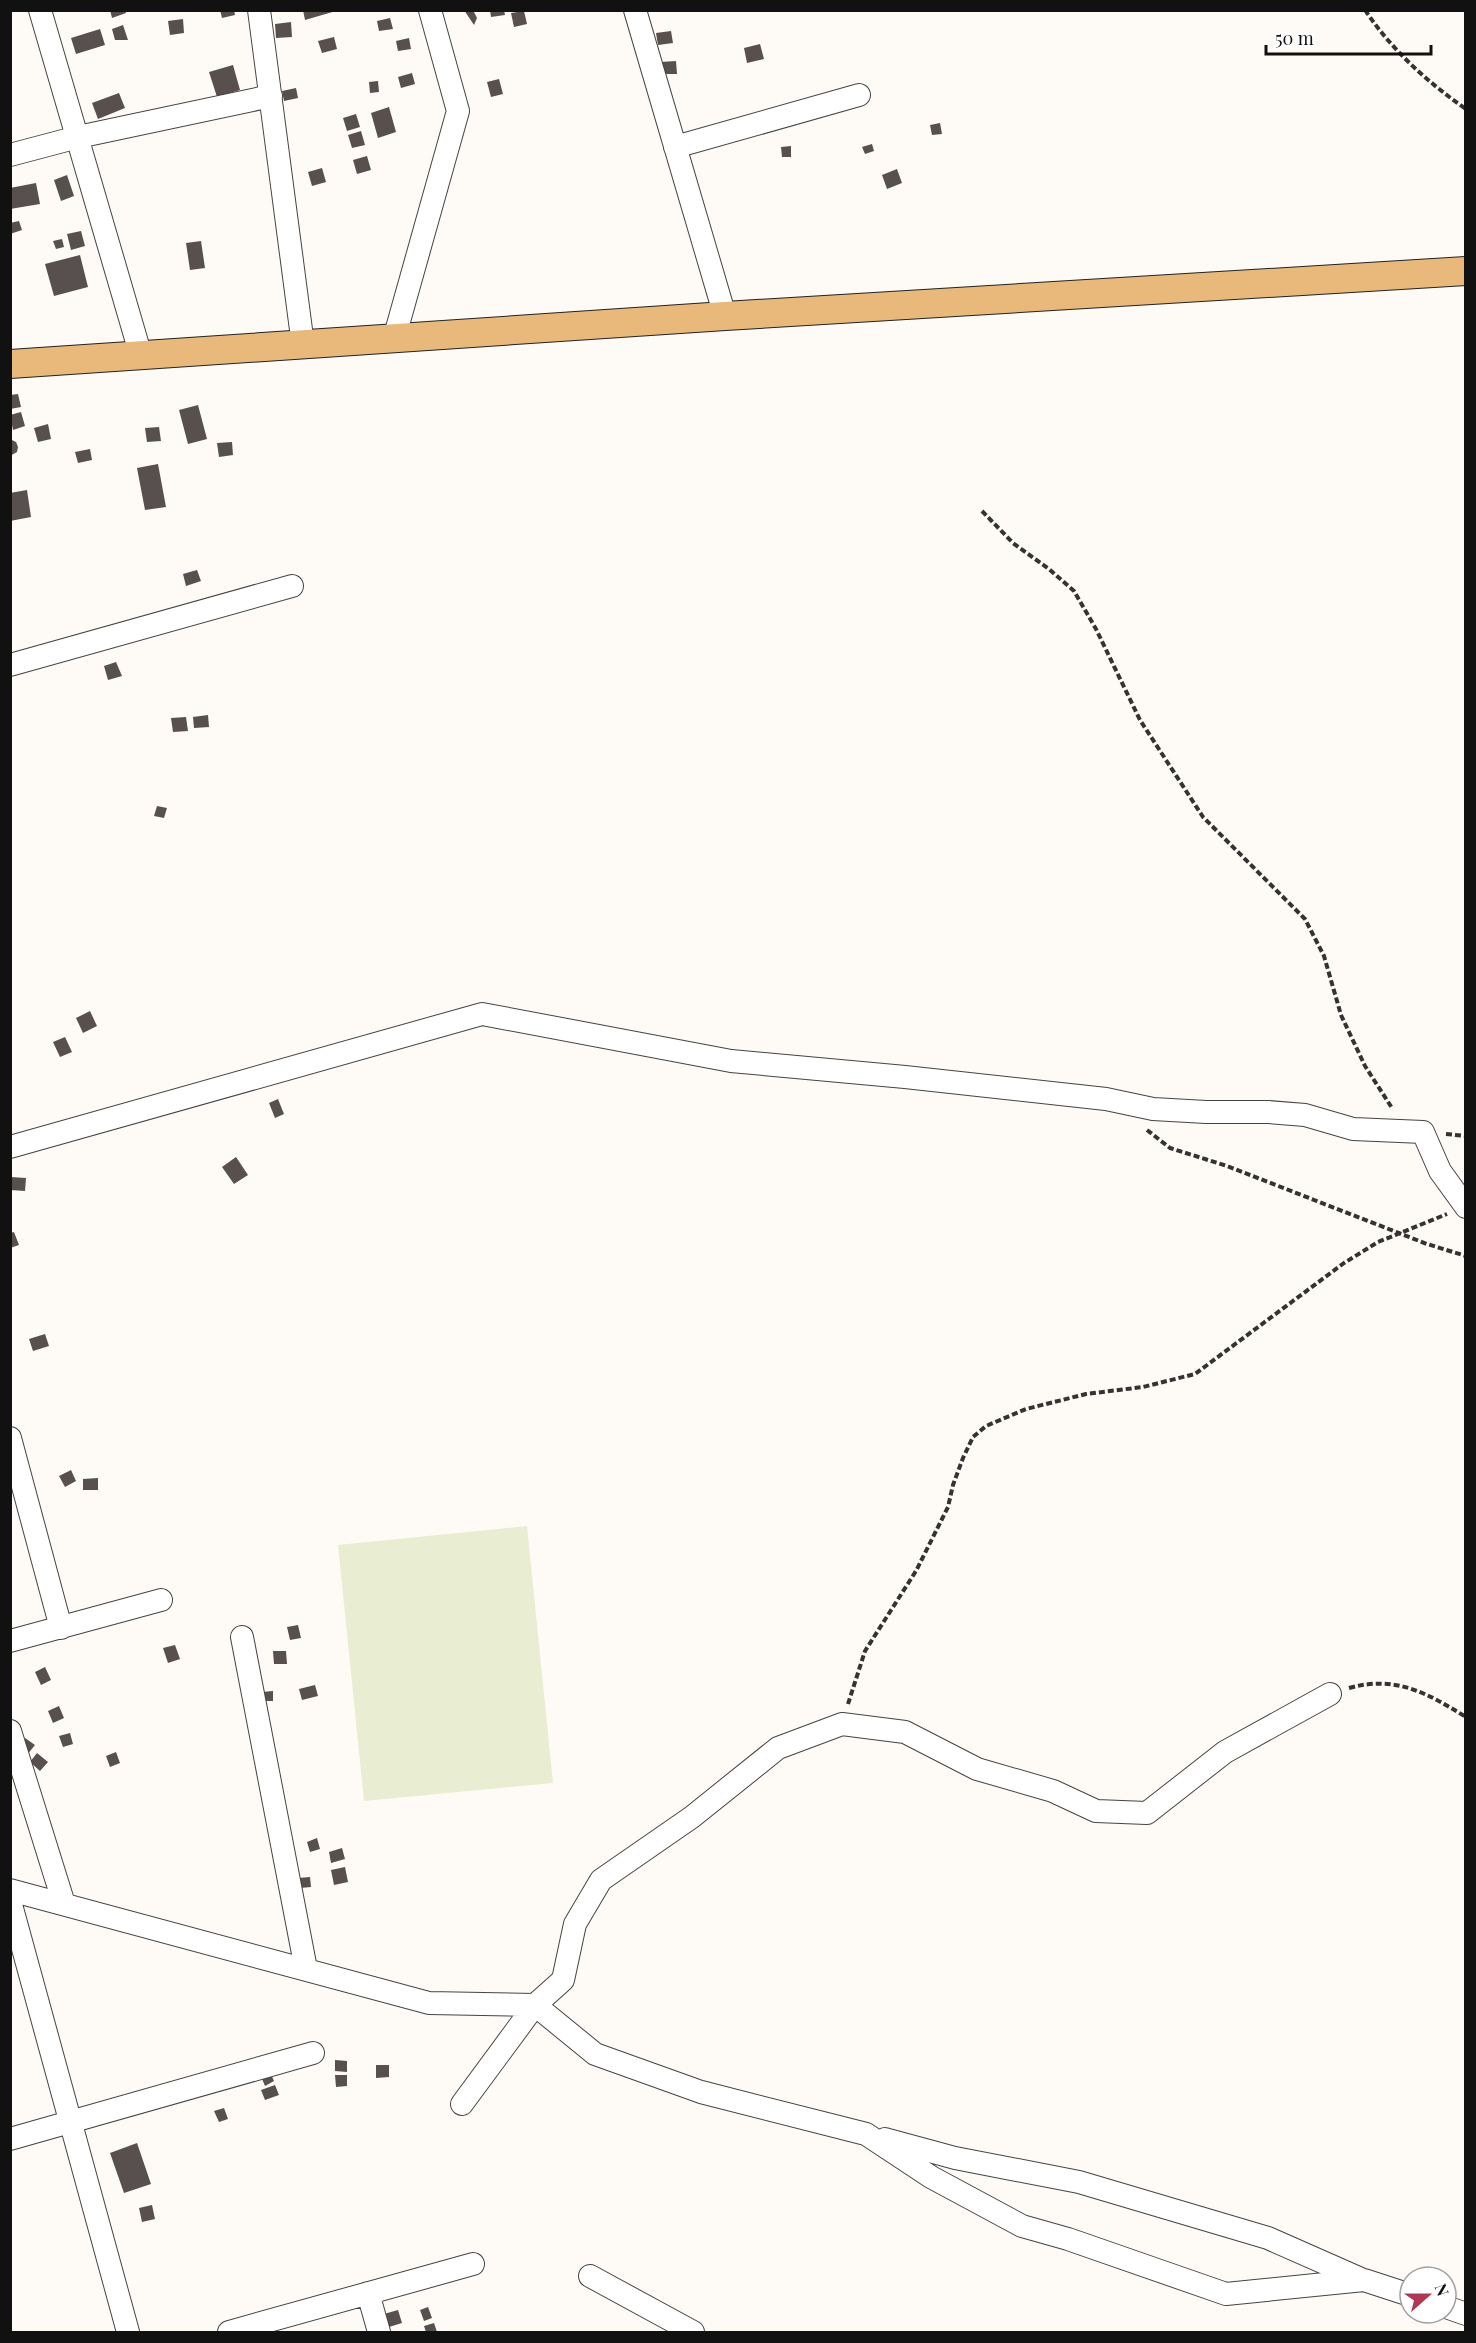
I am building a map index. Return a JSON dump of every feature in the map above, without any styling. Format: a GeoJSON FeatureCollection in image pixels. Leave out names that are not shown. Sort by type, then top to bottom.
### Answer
{"type":"FeatureCollection","features":[{"type":"Feature","properties":{"kind":"main road"},"geometry":{"type":"LineString","coordinates":[[10,364],[725,316],[1466,271]]}},
{"type":"Feature","properties":{"kind":"street"},"geometry":{"type":"LineString","coordinates":[[40,10],[141,356]]}},
{"type":"Feature","properties":{"kind":"street"},"geometry":{"type":"LineString","coordinates":[[260,10],[303,345]]}},
{"type":"Feature","properties":{"kind":"street"},"geometry":{"type":"LineString","coordinates":[[394,339],[458,111],[430,10]]}},
{"type":"Feature","properties":{"kind":"street"},"geometry":{"type":"LineString","coordinates":[[635,10],[725,316]]}},
{"type":"Feature","properties":{"kind":"street"},"geometry":{"type":"LineString","coordinates":[[675,147],[859,95]]}},
{"type":"Feature","properties":{"kind":"street"},"geometry":{"type":"LineString","coordinates":[[10,155],[78,137],[271,96]]}},
{"type":"Feature","properties":{"kind":"street"},"geometry":{"type":"LineString","coordinates":[[11,664],[292,586]]}},
{"type":"Feature","properties":{"kind":"street"},"geometry":{"type":"LineString","coordinates":[[10,1147],[482,1014],[731,1061],[1106,1099],[1153,1109],[1305,1115],[1353,1129],[1423,1132],[1440,1171],[1465,1206]]}},
{"type":"Feature","properties":{"kind":"street"},"geometry":{"type":"LineString","coordinates":[[11,1443],[61,1628]]}},
{"type":"Feature","properties":{"kind":"street"},"geometry":{"type":"LineString","coordinates":[[10,1641],[161,1600]]}},
{"type":"Feature","properties":{"kind":"street"},"geometry":{"type":"LineString","coordinates":[[242,1637],[306,1970]]}},
{"type":"Feature","properties":{"kind":"street"},"geometry":{"type":"LineString","coordinates":[[462,2104],[535,2005],[563,1980],[575,1924],[601,1880],[692,1817],[778,1748],[842,1724],[905,1732],[977,1769],[1053,1791],[1096,1811],[1148,1813],[1225,1752],[1330,1694]]}},
{"type":"Feature","properties":{"kind":"street"},"geometry":{"type":"LineString","coordinates":[[10,1731],[64,1904]]}},
{"type":"Feature","properties":{"kind":"street"},"geometry":{"type":"LineString","coordinates":[[10,1890],[429,2003],[535,2005],[595,2054],[701,2092],[955,2158],[1079,2182],[1257,2234],[1364,2280],[1398,2291]]}},
{"type":"Feature","properties":{"kind":"street"},"geometry":{"type":"LineString","coordinates":[[10,1901],[128,2332]]}},
{"type":"Feature","properties":{"kind":"street"},"geometry":{"type":"LineString","coordinates":[[10,2139],[313,2053]]}},
{"type":"Feature","properties":{"kind":"street"},"geometry":{"type":"LineString","coordinates":[[866,2134],[931,2177],[1022,2226],[1068,2239],[1226,2294],[1364,2280]]}},
{"type":"Feature","properties":{"kind":"street"},"geometry":{"type":"LineString","coordinates":[[229,2332],[473,2264]]}},
{"type":"Feature","properties":{"kind":"street"},"geometry":{"type":"LineString","coordinates":[[590,2276],[693,2332]]}},
{"type":"Feature","properties":{"kind":"street"},"geometry":{"type":"LineString","coordinates":[[368,2293],[380,2332]]}},
{"type":"Feature","properties":{"kind":"path"},"geometry":{"type":"LineString","coordinates":[[1365,10],[1395,49],[1442,92],[1466,109]]}},
{"type":"Feature","properties":{"kind":"path"},"geometry":{"type":"LineString","coordinates":[[982,511],[1013,543],[1049,568],[1074,591],[1096,628],[1140,720],[1203,817],[1305,919],[1324,956],[1341,1015],[1365,1066],[1391,1107],[1423,1132],[1466,1136]]}},
{"type":"Feature","properties":{"kind":"path"},"geometry":{"type":"LineString","coordinates":[[1143,1127],[1170,1148],[1227,1166],[1281,1189],[1427,1244],[1466,1256]]}},
{"type":"Feature","properties":{"kind":"path"},"geometry":{"type":"LineString","coordinates":[[842,1724],[865,1651],[916,1572],[948,1507],[953,1485],[973,1437],[986,1426],[1026,1409],[1086,1394],[1143,1387],[1196,1374],[1344,1263],[1378,1242],[1465,1206]]}},
{"type":"Feature","properties":{"kind":"path"},"geometry":{"type":"LineString","coordinates":[[1330,1694],[1359,1685],[1379,1683],[1405,1685],[1435,1698],[1466,1718]]}},
{"type":"Feature","properties":{"kind":"green space"},"geometry":{"type":"Polygon","coordinates":[[[527,1526],[553,1783],[364,1801],[338,1545],[527,1526]]]}},
{"type":"Feature","properties":{"kind":"building"},"geometry":{"type":"Polygon","coordinates":[[[110,10],[125,10],[126,13],[112,18],[110,10]]]}},
{"type":"Feature","properties":{"kind":"building"},"geometry":{"type":"Polygon","coordinates":[[[220,10],[234,10],[235,15],[222,18],[220,10]]]}},
{"type":"Feature","properties":{"kind":"building"},"geometry":{"type":"Polygon","coordinates":[[[303,10],[336,10],[336,11],[305,20],[303,10]]]}},
{"type":"Feature","properties":{"kind":"building"},"geometry":{"type":"Polygon","coordinates":[[[464,10],[473,10],[477,18],[474,25],[464,10]]]}},
{"type":"Feature","properties":{"kind":"building"},"geometry":{"type":"Polygon","coordinates":[[[490,10],[504,10],[505,15],[491,17],[490,10]]]}},
{"type":"Feature","properties":{"kind":"building"},"geometry":{"type":"Polygon","coordinates":[[[524,11],[527,24],[514,27],[511,13],[524,11]]]}},
{"type":"Feature","properties":{"kind":"building"},"geometry":{"type":"Polygon","coordinates":[[[390,18],[393,29],[379,31],[377,21],[390,18]]]}},
{"type":"Feature","properties":{"kind":"building"},"geometry":{"type":"Polygon","coordinates":[[[183,19],[184,33],[170,35],[168,21],[183,19]]]}},
{"type":"Feature","properties":{"kind":"building"},"geometry":{"type":"Polygon","coordinates":[[[291,22],[292,37],[276,38],[275,24],[291,22]]]}},
{"type":"Feature","properties":{"kind":"building"},"geometry":{"type":"Polygon","coordinates":[[[123,25],[128,40],[115,40],[112,29],[123,25]]]}},
{"type":"Feature","properties":{"kind":"building"},"geometry":{"type":"Polygon","coordinates":[[[100,29],[105,45],[76,54],[71,38],[100,29]]]}},
{"type":"Feature","properties":{"kind":"building"},"geometry":{"type":"Polygon","coordinates":[[[671,31],[673,43],[658,45],[656,33],[671,31]]]}},
{"type":"Feature","properties":{"kind":"building"},"geometry":{"type":"Polygon","coordinates":[[[334,37],[337,49],[322,53],[318,41],[334,37]]]}},
{"type":"Feature","properties":{"kind":"building"},"geometry":{"type":"Polygon","coordinates":[[[409,38],[411,49],[398,51],[396,41],[409,38]]]}},
{"type":"Feature","properties":{"kind":"building"},"geometry":{"type":"Polygon","coordinates":[[[760,44],[764,59],[747,63],[744,48],[760,44]]]}},
{"type":"Feature","properties":{"kind":"building"},"geometry":{"type":"Polygon","coordinates":[[[676,61],[677,74],[660,74],[660,62],[676,61]]]}},
{"type":"Feature","properties":{"kind":"building"},"geometry":{"type":"Polygon","coordinates":[[[233,65],[240,90],[217,97],[209,72],[233,65]]]}},
{"type":"Feature","properties":{"kind":"building"},"geometry":{"type":"Polygon","coordinates":[[[412,73],[415,84],[401,88],[398,77],[412,73]]]}},
{"type":"Feature","properties":{"kind":"building"},"geometry":{"type":"Polygon","coordinates":[[[499,79],[503,94],[491,97],[487,82],[499,79]]]}},
{"type":"Feature","properties":{"kind":"building"},"geometry":{"type":"Polygon","coordinates":[[[378,81],[379,92],[370,93],[369,82],[378,81]]]}},
{"type":"Feature","properties":{"kind":"building"},"geometry":{"type":"Polygon","coordinates":[[[296,88],[298,98],[284,101],[282,91],[296,88]]]}},
{"type":"Feature","properties":{"kind":"building"},"geometry":{"type":"Polygon","coordinates":[[[119,93],[125,108],[98,119],[92,103],[119,93]]]}},
{"type":"Feature","properties":{"kind":"building"},"geometry":{"type":"Polygon","coordinates":[[[389,107],[396,132],[378,138],[371,113],[389,107]]]}},
{"type":"Feature","properties":{"kind":"building"},"geometry":{"type":"Polygon","coordinates":[[[356,114],[360,127],[347,131],[343,118],[356,114]]]}},
{"type":"Feature","properties":{"kind":"building"},"geometry":{"type":"Polygon","coordinates":[[[940,123],[942,134],[932,135],[930,125],[940,123]]]}},
{"type":"Feature","properties":{"kind":"building"},"geometry":{"type":"Polygon","coordinates":[[[361,131],[365,145],[352,148],[348,135],[361,131]]]}},
{"type":"Feature","properties":{"kind":"building"},"geometry":{"type":"Polygon","coordinates":[[[872,144],[874,151],[865,154],[862,147],[872,144]]]}},
{"type":"Feature","properties":{"kind":"building"},"geometry":{"type":"Polygon","coordinates":[[[791,146],[791,157],[782,157],[781,147],[791,146]]]}},
{"type":"Feature","properties":{"kind":"building"},"geometry":{"type":"Polygon","coordinates":[[[367,156],[371,170],[357,174],[353,160],[367,156]]]}},
{"type":"Feature","properties":{"kind":"building"},"geometry":{"type":"Polygon","coordinates":[[[322,168],[326,182],[312,186],[308,172],[322,168]]]}},
{"type":"Feature","properties":{"kind":"building"},"geometry":{"type":"Polygon","coordinates":[[[897,169],[902,183],[887,189],[882,175],[897,169]]]}},
{"type":"Feature","properties":{"kind":"building"},"geometry":{"type":"Polygon","coordinates":[[[67,175],[74,196],[61,201],[54,180],[67,175]]]}},
{"type":"Feature","properties":{"kind":"building"},"geometry":{"type":"Polygon","coordinates":[[[36,183],[40,204],[10,209],[10,188],[36,183]]]}},
{"type":"Feature","properties":{"kind":"building"},"geometry":{"type":"Polygon","coordinates":[[[19,221],[22,230],[10,234],[10,223],[19,221]]]}},
{"type":"Feature","properties":{"kind":"building"},"geometry":{"type":"Polygon","coordinates":[[[81,231],[85,246],[71,250],[67,234],[81,231]]]}},
{"type":"Feature","properties":{"kind":"building"},"geometry":{"type":"Polygon","coordinates":[[[62,239],[64,247],[56,249],[53,241],[62,239]]]}},
{"type":"Feature","properties":{"kind":"building"},"geometry":{"type":"Polygon","coordinates":[[[201,241],[205,268],[190,270],[186,243],[201,241]]]}},
{"type":"Feature","properties":{"kind":"building"},"geometry":{"type":"Polygon","coordinates":[[[80,255],[88,287],[54,296],[45,264],[80,255]]]}},
{"type":"Feature","properties":{"kind":"building"},"geometry":{"type":"Polygon","coordinates":[[[18,394],[21,407],[10,409],[10,395],[18,394]]]}},
{"type":"Feature","properties":{"kind":"building"},"geometry":{"type":"Polygon","coordinates":[[[198,405],[207,439],[188,444],[179,410],[198,405]]]}},
{"type":"Feature","properties":{"kind":"building"},"geometry":{"type":"Polygon","coordinates":[[[21,412],[25,426],[13,430],[10,415],[21,412]]]}},
{"type":"Feature","properties":{"kind":"building"},"geometry":{"type":"Polygon","coordinates":[[[48,424],[51,439],[38,442],[34,428],[48,424]]]}},
{"type":"Feature","properties":{"kind":"building"},"geometry":{"type":"Polygon","coordinates":[[[159,427],[161,441],[147,442],[145,428],[159,427]]]}},
{"type":"Feature","properties":{"kind":"building"},"geometry":{"type":"Polygon","coordinates":[[[10,439],[16,442],[18,447],[17,452],[10,456],[10,439]]]}},
{"type":"Feature","properties":{"kind":"building"},"geometry":{"type":"Polygon","coordinates":[[[232,442],[233,455],[219,457],[217,443],[232,442]]]}},
{"type":"Feature","properties":{"kind":"building"},"geometry":{"type":"Polygon","coordinates":[[[90,449],[92,460],[78,463],[75,452],[90,449]]]}},
{"type":"Feature","properties":{"kind":"building"},"geometry":{"type":"Polygon","coordinates":[[[158,464],[166,507],[145,510],[137,468],[158,464]]]}},
{"type":"Feature","properties":{"kind":"building"},"geometry":{"type":"Polygon","coordinates":[[[27,490],[31,517],[10,521],[10,493],[27,490]]]}},
{"type":"Feature","properties":{"kind":"building"},"geometry":{"type":"Polygon","coordinates":[[[197,570],[201,581],[186,586],[183,574],[197,570]]]}},
{"type":"Feature","properties":{"kind":"building"},"geometry":{"type":"Polygon","coordinates":[[[116,662],[122,676],[108,680],[104,666],[116,662]]]}},
{"type":"Feature","properties":{"kind":"building"},"geometry":{"type":"Polygon","coordinates":[[[208,715],[209,727],[194,728],[193,717],[208,715]]]}},
{"type":"Feature","properties":{"kind":"building"},"geometry":{"type":"Polygon","coordinates":[[[186,717],[188,731],[173,732],[171,718],[186,717]]]}},
{"type":"Feature","properties":{"kind":"building"},"geometry":{"type":"Polygon","coordinates":[[[157,806],[167,808],[164,818],[154,816],[157,806]]]}},
{"type":"Feature","properties":{"kind":"building"},"geometry":{"type":"Polygon","coordinates":[[[90,1011],[97,1026],[83,1033],[76,1018],[90,1011]]]}},
{"type":"Feature","properties":{"kind":"building"},"geometry":{"type":"Polygon","coordinates":[[[65,1037],[72,1052],[60,1057],[53,1042],[65,1037]]]}},
{"type":"Feature","properties":{"kind":"building"},"geometry":{"type":"Polygon","coordinates":[[[278,1099],[284,1114],[275,1118],[269,1103],[278,1099]]]}},
{"type":"Feature","properties":{"kind":"building"},"geometry":{"type":"Polygon","coordinates":[[[236,1157],[248,1175],[234,1184],[222,1167],[236,1157]]]}},
{"type":"Feature","properties":{"kind":"building"},"geometry":{"type":"Polygon","coordinates":[[[11,1177],[26,1178],[25,1191],[10,1190],[11,1177]]]}},
{"type":"Feature","properties":{"kind":"building"},"geometry":{"type":"Polygon","coordinates":[[[14,1232],[19,1245],[10,1248],[10,1233],[14,1232]]]}},
{"type":"Feature","properties":{"kind":"building"},"geometry":{"type":"Polygon","coordinates":[[[45,1334],[49,1346],[33,1351],[29,1339],[45,1334]]]}},
{"type":"Feature","properties":{"kind":"building"},"geometry":{"type":"Polygon","coordinates":[[[71,1470],[76,1481],[65,1487],[59,1476],[71,1470]]]}},
{"type":"Feature","properties":{"kind":"building"},"geometry":{"type":"Polygon","coordinates":[[[98,1478],[98,1490],[83,1490],[83,1479],[98,1478]]]}},
{"type":"Feature","properties":{"kind":"building"},"geometry":{"type":"Polygon","coordinates":[[[298,1625],[301,1638],[290,1640],[287,1627],[298,1625]]]}},
{"type":"Feature","properties":{"kind":"building"},"geometry":{"type":"Polygon","coordinates":[[[175,1645],[180,1659],[168,1663],[163,1648],[175,1645]]]}},
{"type":"Feature","properties":{"kind":"building"},"geometry":{"type":"Polygon","coordinates":[[[273,1651],[286,1651],[287,1664],[274,1664],[273,1651]]]}},
{"type":"Feature","properties":{"kind":"building"},"geometry":{"type":"Polygon","coordinates":[[[45,1667],[51,1680],[41,1685],[35,1672],[45,1667]]]}},
{"type":"Feature","properties":{"kind":"building"},"geometry":{"type":"Polygon","coordinates":[[[315,1685],[318,1696],[302,1700],[299,1689],[315,1685]]]}},
{"type":"Feature","properties":{"kind":"building"},"geometry":{"type":"Polygon","coordinates":[[[273,1691],[273,1701],[262,1701],[262,1692],[273,1691]]]}},
{"type":"Feature","properties":{"kind":"building"},"geometry":{"type":"Polygon","coordinates":[[[59,1706],[64,1718],[53,1723],[48,1711],[59,1706]]]}},
{"type":"Feature","properties":{"kind":"building"},"geometry":{"type":"Polygon","coordinates":[[[70,1733],[73,1744],[63,1747],[59,1736],[70,1733]]]}},
{"type":"Feature","properties":{"kind":"building"},"geometry":{"type":"Polygon","coordinates":[[[25,1738],[35,1745],[27,1755],[17,1748],[25,1738]]]}},
{"type":"Feature","properties":{"kind":"building"},"geometry":{"type":"Polygon","coordinates":[[[116,1752],[120,1763],[110,1767],[106,1756],[116,1752]]]}},
{"type":"Feature","properties":{"kind":"building"},"geometry":{"type":"Polygon","coordinates":[[[37,1753],[48,1762],[40,1771],[30,1762],[37,1753]]]}},
{"type":"Feature","properties":{"kind":"building"},"geometry":{"type":"Polygon","coordinates":[[[317,1838],[320,1849],[310,1852],[307,1842],[317,1838]]]}},
{"type":"Feature","properties":{"kind":"building"},"geometry":{"type":"Polygon","coordinates":[[[342,1848],[345,1859],[331,1863],[329,1852],[342,1848]]]}},
{"type":"Feature","properties":{"kind":"building"},"geometry":{"type":"Polygon","coordinates":[[[345,1867],[348,1882],[334,1885],[331,1870],[345,1867]]]}},
{"type":"Feature","properties":{"kind":"building"},"geometry":{"type":"Polygon","coordinates":[[[310,1877],[311,1887],[300,1888],[298,1878],[310,1877]]]}},
{"type":"Feature","properties":{"kind":"building"},"geometry":{"type":"Polygon","coordinates":[[[335,2060],[347,2061],[347,2072],[335,2071],[335,2060]]]}},
{"type":"Feature","properties":{"kind":"building"},"geometry":{"type":"Polygon","coordinates":[[[376,2065],[389,2065],[389,2077],[376,2078],[376,2065]]]}},
{"type":"Feature","properties":{"kind":"building"},"geometry":{"type":"Polygon","coordinates":[[[269,2070],[274,2081],[265,2086],[260,2074],[269,2070]]]}},
{"type":"Feature","properties":{"kind":"building"},"geometry":{"type":"Polygon","coordinates":[[[335,2075],[347,2075],[347,2086],[336,2087],[335,2075]]]}},
{"type":"Feature","properties":{"kind":"building"},"geometry":{"type":"Polygon","coordinates":[[[275,2085],[279,2095],[265,2100],[261,2090],[275,2085]]]}},
{"type":"Feature","properties":{"kind":"building"},"geometry":{"type":"Polygon","coordinates":[[[224,2108],[228,2119],[219,2122],[214,2111],[224,2108]]]}},
{"type":"Feature","properties":{"kind":"building"},"geometry":{"type":"Polygon","coordinates":[[[137,2143],[151,2184],[124,2193],[110,2153],[137,2143]]]}},
{"type":"Feature","properties":{"kind":"building"},"geometry":{"type":"Polygon","coordinates":[[[152,2205],[155,2219],[142,2222],[139,2208],[152,2205]]]}},
{"type":"Feature","properties":{"kind":"building"},"geometry":{"type":"Polygon","coordinates":[[[428,2307],[432,2318],[424,2321],[420,2310],[428,2307]]]}},
{"type":"Feature","properties":{"kind":"building"},"geometry":{"type":"Polygon","coordinates":[[[398,2310],[402,2323],[389,2327],[384,2314],[398,2310]]]}},
{"type":"Feature","properties":{"kind":"building"},"geometry":{"type":"Polygon","coordinates":[[[434,2323],[437,2332],[426,2332],[424,2326],[434,2323]]]}}]}
